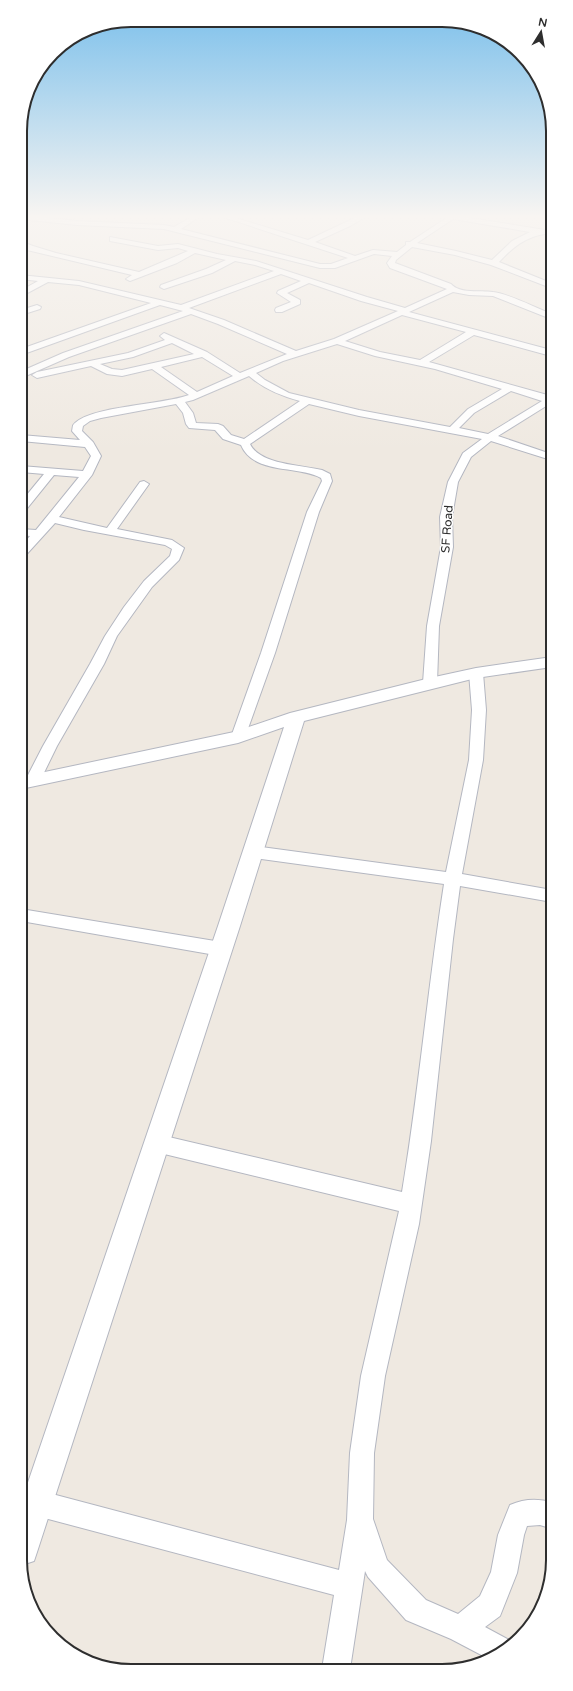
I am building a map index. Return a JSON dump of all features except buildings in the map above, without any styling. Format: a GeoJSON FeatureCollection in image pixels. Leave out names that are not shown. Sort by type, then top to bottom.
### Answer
{"type":"FeatureCollection","features":[{"type":"Feature","properties":{"kind":"street"},"geometry":{"type":"LineString","coordinates":[[123,294],[192,311],[295,354]]}},
{"type":"Feature","properties":{"kind":"street"},"geometry":{"type":"LineString","coordinates":[[181,308],[219,294]]}},
{"type":"Feature","properties":{"kind":"street"},"geometry":{"type":"LineString","coordinates":[[279,310],[297,302],[282,294]]}},
{"type":"Feature","properties":{"kind":"street"},"geometry":{"type":"LineString","coordinates":[[351,294],[403,311],[546,352]]}},
{"type":"Feature","properties":{"kind":"street"},"geometry":{"type":"LineString","coordinates":[[27,547],[87,475],[96,456],[89,444],[77,431],[78,425],[86,419],[115,412],[179,401],[295,354],[337,341],[444,294]]}},
{"type":"Feature","properties":{"kind":"street"},"geometry":{"type":"LineString","coordinates":[[492,294],[546,315]]}},
{"type":"Feature","properties":{"kind":"street"},"geometry":{"type":"LineString","coordinates":[[27,350],[160,302]]}},
{"type":"Feature","properties":{"kind":"street"},"geometry":{"type":"LineString","coordinates":[[27,310],[36,306]]}},
{"type":"Feature","properties":{"kind":"street"},"geometry":{"type":"LineString","coordinates":[[27,374],[66,354],[192,311]]}},
{"type":"Feature","properties":{"kind":"street"},"geometry":{"type":"LineString","coordinates":[[144,328],[204,354],[223,364],[240,377]]}},
{"type":"Feature","properties":{"kind":"street"},"geometry":{"type":"LineString","coordinates":[[420,364],[474,331]]}},
{"type":"Feature","properties":{"kind":"street"},"geometry":{"type":"LineString","coordinates":[[27,375],[91,364],[130,355],[173,340]]}},
{"type":"Feature","properties":{"kind":"street"},"geometry":{"type":"LineString","coordinates":[[337,341],[378,354],[546,399]]}},
{"type":"Feature","properties":{"kind":"street"},"geometry":{"type":"LineString","coordinates":[[91,364],[103,370],[115,373],[131,372],[204,354]]}},
{"type":"Feature","properties":{"kind":"street"},"geometry":{"type":"LineString","coordinates":[[154,366],[195,395]]}},
{"type":"Feature","properties":{"kind":"street"},"geometry":{"type":"LineString","coordinates":[[251,373],[273,389],[286,395],[359,413],[490,437],[546,455]]}},
{"type":"Feature","properties":{"kind":"street"},"geometry":{"type":"LineString","coordinates":[[452,430],[471,411],[510,388]]}},
{"type":"Feature","properties":{"kind":"street"},"geometry":{"type":"LineString","coordinates":[[245,443],[308,400]]}},
{"type":"Feature","properties":{"kind":"street"},"geometry":{"type":"LineString","coordinates":[[179,401],[188,414],[193,426],[214,426],[219,428],[227,437],[245,443]]}},
{"type":"Feature","properties":{"kind":"street","name":"SF Road"},"geometry":{"type":"LineString","coordinates":[[430,683],[432,626],[447,547],[446,517],[453,482],[467,455],[490,437],[546,402]]}},
{"type":"Feature","properties":{"kind":"street"},"geometry":{"type":"LineString","coordinates":[[27,439],[89,444]]}},
{"type":"Feature","properties":{"kind":"street"},"geometry":{"type":"LineString","coordinates":[[238,737],[268,653],[313,512],[327,481],[326,476],[318,472],[261,460],[251,455],[246,449],[245,443]]}},
{"type":"Feature","properties":{"kind":"street"},"geometry":{"type":"LineString","coordinates":[[27,470],[87,475]]}},
{"type":"Feature","properties":{"kind":"street"},"geometry":{"type":"LineString","coordinates":[[27,502],[51,472]]}},
{"type":"Feature","properties":{"kind":"street"},"geometry":{"type":"LineString","coordinates":[[110,531],[144,484]]}},
{"type":"Feature","properties":{"kind":"street"},"geometry":{"type":"LineString","coordinates":[[27,492],[34,493]]}},
{"type":"Feature","properties":{"kind":"street"},"geometry":{"type":"LineString","coordinates":[[27,781],[50,746],[97,664],[111,636],[128,610],[148,584],[175,558],[178,548],[168,542],[52,519]]}},
{"type":"Feature","properties":{"kind":"street"},"geometry":{"type":"LineString","coordinates":[[27,533],[39,534]]}},
{"type":"Feature","properties":{"kind":"street"},"geometry":{"type":"LineString","coordinates":[[27,781],[238,737],[296,717],[430,683],[476,673],[546,663]]}},
{"type":"Feature","properties":{"kind":"street"},"geometry":{"type":"LineString","coordinates":[[337,1664],[360,1519],[362,1452],[373,1376],[408,1224],[421,1142],[444,940],[453,878],[476,760],[479,710],[476,673]]}},
{"type":"Feature","properties":{"kind":"street"},"geometry":{"type":"LineString","coordinates":[[27,1534],[84,1356],[254,852],[296,717]]}},
{"type":"Feature","properties":{"kind":"street"},"geometry":{"type":"LineString","coordinates":[[254,852],[345,862],[453,878],[546,895]]}},
{"type":"Feature","properties":{"kind":"street"},"geometry":{"type":"LineString","coordinates":[[27,916],[222,949]]}},
{"type":"Feature","properties":{"kind":"street"},"geometry":{"type":"LineString","coordinates":[[156,1143],[411,1204]]}},
{"type":"Feature","properties":{"kind":"street"},"geometry":{"type":"LineString","coordinates":[[37,1503],[349,1586]]}},
{"type":"Feature","properties":{"kind":"street"},"geometry":{"type":"LineString","coordinates":[[461,1629],[490,1606],[504,1573],[511,1535],[519,1514],[540,1512],[546,1514]]}},
{"type":"Feature","properties":{"kind":"street"},"geometry":{"type":"LineString","coordinates":[[360,1519],[377,1568],[416,1610],[461,1629],[497,1649]]}}]}
